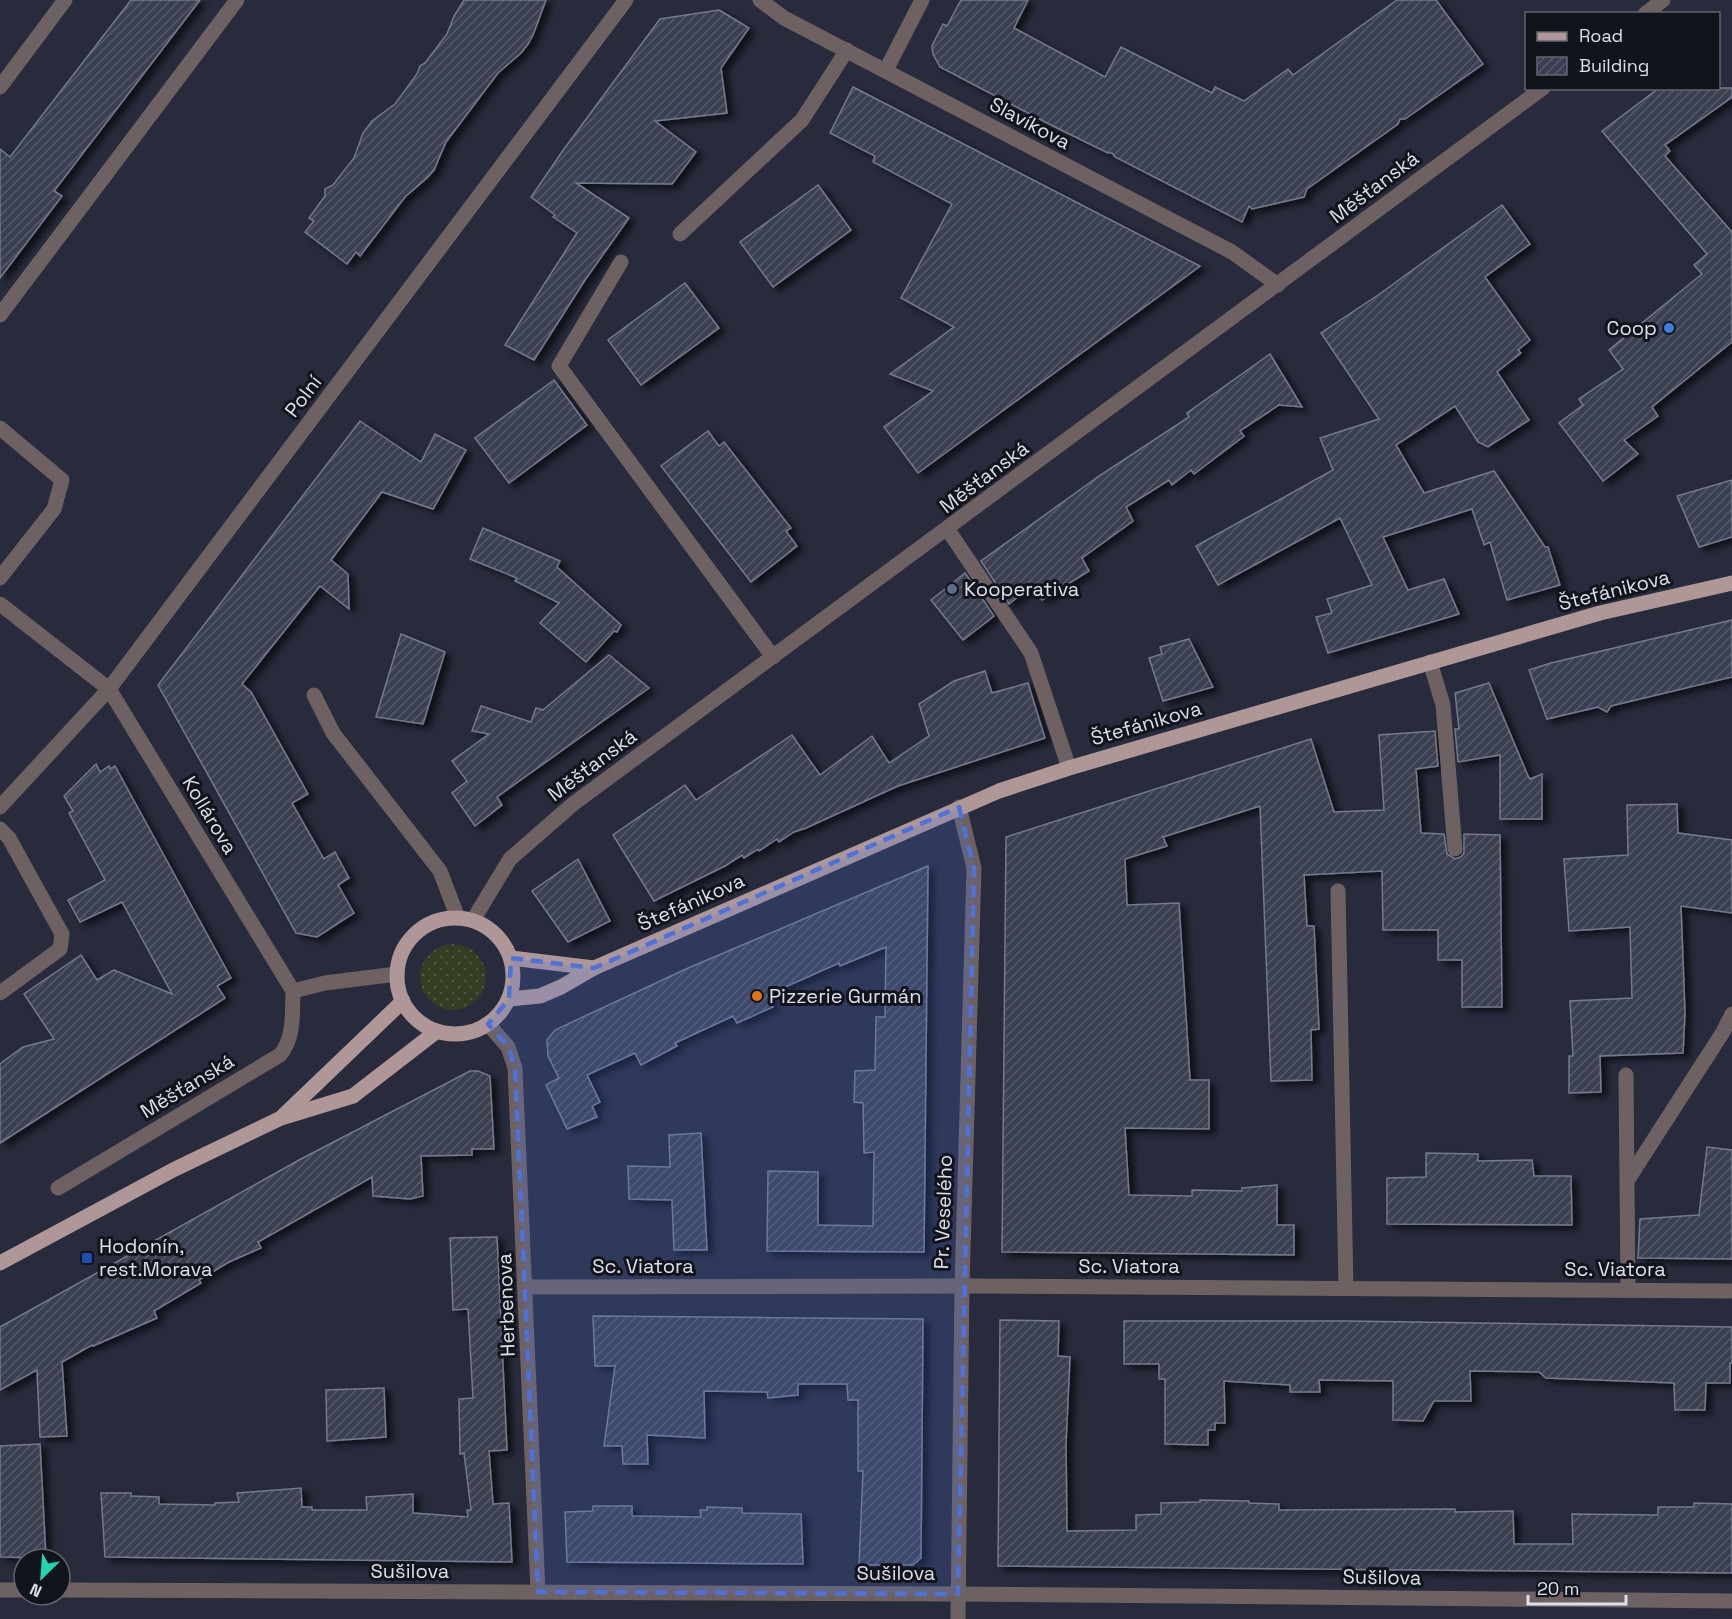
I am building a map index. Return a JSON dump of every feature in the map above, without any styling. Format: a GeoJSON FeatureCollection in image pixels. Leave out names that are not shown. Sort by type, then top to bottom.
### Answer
{"type":"FeatureCollection","features":[{"type":"Feature","properties":{"kind":"main road","name":"Štefánikova"},"geometry":{"type":"LineString","coordinates":[[509,999],[540,996],[594,968],[999,791],[1069,768],[1600,613],[1732,583]]}},
{"type":"Feature","properties":{"kind":"main road"},"geometry":{"type":"LineString","coordinates":[[442,919],[465,919],[489,929],[502,942],[511,958],[513,986],[509,999],[500,1013],[488,1024],[472,1032],[454,1034],[437,1031],[423,1025],[402,1001],[397,974],[399,959],[405,945],[415,933],[428,924],[442,919]]}},
{"type":"Feature","properties":{"kind":"main road"},"geometry":{"type":"LineString","coordinates":[[511,958],[594,968]]}},
{"type":"Feature","properties":{"kind":"main road"},"geometry":{"type":"LineString","coordinates":[[280,1118],[402,1001]]}},
{"type":"Feature","properties":{"kind":"main road"},"geometry":{"type":"LineString","coordinates":[[0,1263],[173,1170],[280,1118],[352,1096],[437,1031]]}},
{"type":"Feature","properties":{"kind":"street"},"geometry":{"type":"LineString","coordinates":[[0,87],[65,0]]}},
{"type":"Feature","properties":{"kind":"street"},"geometry":{"type":"LineString","coordinates":[[0,315],[237,0]]}},
{"type":"Feature","properties":{"kind":"street","name":"Polní"},"geometry":{"type":"LineString","coordinates":[[0,807],[109,689],[626,0]]}},
{"type":"Feature","properties":{"kind":"street","name":"Slavíkova"},"geometry":{"type":"LineString","coordinates":[[760,0],[784,18],[1232,252],[1278,285]]}},
{"type":"Feature","properties":{"kind":"street"},"geometry":{"type":"LineString","coordinates":[[886,70],[922,0]]}},
{"type":"Feature","properties":{"kind":"street"},"geometry":{"type":"LineString","coordinates":[[1648,12],[1663,0]]}},
{"type":"Feature","properties":{"kind":"street"},"geometry":{"type":"LineString","coordinates":[[680,234],[802,120],[847,50]]}},
{"type":"Feature","properties":{"kind":"street","name":"Měšťanská"},"geometry":{"type":"LineString","coordinates":[[465,919],[510,859],[537,834],[623,766],[948,530],[1540,90]]}},
{"type":"Feature","properties":{"kind":"street"},"geometry":{"type":"LineString","coordinates":[[621,262],[559,366],[773,657]]}},
{"type":"Feature","properties":{"kind":"street"},"geometry":{"type":"LineString","coordinates":[[0,428],[62,480],[54,509],[0,579]]}},
{"type":"Feature","properties":{"kind":"street"},"geometry":{"type":"LineString","coordinates":[[948,530],[1031,653],[1069,768]]}},
{"type":"Feature","properties":{"kind":"street","name":"Kollárova"},"geometry":{"type":"LineString","coordinates":[[0,604],[109,689],[293,991]]}},
{"type":"Feature","properties":{"kind":"street"},"geometry":{"type":"LineString","coordinates":[[1430,662],[1443,705],[1455,849]]}},
{"type":"Feature","properties":{"kind":"street"},"geometry":{"type":"LineString","coordinates":[[314,695],[333,733],[440,871],[465,919]]}},
{"type":"Feature","properties":{"kind":"street","name":"Pr. Veselého"},"geometry":{"type":"LineString","coordinates":[[958,1619],[962,1286],[974,868],[960,807]]}},
{"type":"Feature","properties":{"kind":"street"},"geometry":{"type":"LineString","coordinates":[[0,829],[9,838],[62,934],[60,949],[0,993]]}},
{"type":"Feature","properties":{"kind":"street"},"geometry":{"type":"LineString","coordinates":[[1338,891],[1346,1288]]}},
{"type":"Feature","properties":{"kind":"street"},"geometry":{"type":"LineString","coordinates":[[293,991],[325,983],[397,974]]}},
{"type":"Feature","properties":{"kind":"street","name":"Měšťanská"},"geometry":{"type":"LineString","coordinates":[[58,1188],[280,1055],[288,1046],[293,991]]}},
{"type":"Feature","properties":{"kind":"street"},"geometry":{"type":"LineString","coordinates":[[1627,1181],[1717,1042],[1732,1014]]}},
{"type":"Feature","properties":{"kind":"street","name":"Herbenova"},"geometry":{"type":"LineString","coordinates":[[488,1024],[507,1047],[515,1068],[538,1592]]}},
{"type":"Feature","properties":{"kind":"street"},"geometry":{"type":"LineString","coordinates":[[1626,1075],[1628,1290]]}},
{"type":"Feature","properties":{"kind":"street","name":"Sc. Viatora"},"geometry":{"type":"LineString","coordinates":[[526,1287],[962,1286],[1732,1291]]}},
{"type":"Feature","properties":{"kind":"street","name":"Sušilova"},"geometry":{"type":"LineString","coordinates":[[72,1590],[958,1594],[1732,1601]]}},
{"type":"Feature","properties":{"kind":"highlighted area"},"geometry":{"type":"Polygon","coordinates":[[[959,807],[974,868],[958,1594],[538,1592],[515,1068],[508,1047],[488,1024],[509,999],[511,958],[594,968],[959,807]]]}},
{"type":"Feature","properties":{"kind":"green space"},"geometry":{"type":"Polygon","coordinates":[[[453,944],[465,947],[476,954],[483,965],[486,977],[483,989],[476,1000],[465,1007],[453,1010],[441,1007],[430,1000],[423,989],[420,977],[423,965],[430,954],[441,947],[453,944]]]}},
{"type":"Feature","properties":{"kind":"building"},"geometry":{"type":"Polygon","coordinates":[[[131,0],[200,0],[54,191],[62,196],[0,278],[0,149],[10,157],[131,0]]]}},
{"type":"Feature","properties":{"kind":"building"},"geometry":{"type":"Polygon","coordinates":[[[464,0],[546,0],[528,44],[498,73],[446,142],[434,170],[405,197],[360,256],[356,252],[347,264],[305,232],[314,221],[309,218],[325,196],[325,189],[333,185],[354,158],[363,133],[372,121],[395,104],[417,74],[420,66],[425,63],[447,34],[464,0]]]}},
{"type":"Feature","properties":{"kind":"building"},"geometry":{"type":"Polygon","coordinates":[[[961,0],[1028,0],[1014,28],[1105,77],[1121,47],[1212,93],[1215,87],[1244,101],[1288,69],[1293,75],[1397,0],[1436,0],[1483,64],[1405,119],[1400,119],[1398,124],[1307,189],[1304,197],[1252,209],[1249,206],[1242,222],[1115,157],[1112,153],[1053,126],[940,67],[933,54],[932,46],[943,24],[947,26],[961,0]]]}},
{"type":"Feature","properties":{"kind":"building"},"geometry":{"type":"Polygon","coordinates":[[[719,10],[749,28],[721,68],[727,113],[655,121],[696,152],[672,184],[576,183],[629,218],[585,280],[534,360],[505,345],[577,233],[553,217],[555,215],[531,197],[660,19],[719,10]]]}},
{"type":"Feature","properties":{"kind":"building"},"geometry":{"type":"Polygon","coordinates":[[[853,87],[1200,266],[918,473],[884,427],[933,391],[890,374],[954,327],[901,298],[952,204],[873,162],[875,156],[830,133],[853,87]]]}},
{"type":"Feature","properties":{"kind":"building"},"geometry":{"type":"Polygon","coordinates":[[[1732,88],[1732,97],[1665,145],[1670,151],[1665,156],[1732,232],[1732,342],[1652,407],[1658,416],[1624,440],[1638,454],[1603,481],[1559,423],[1583,405],[1579,399],[1623,369],[1609,350],[1702,274],[1694,265],[1707,254],[1602,131],[1656,90],[1732,88]]]}},
{"type":"Feature","properties":{"kind":"building"},"geometry":{"type":"Polygon","coordinates":[[[818,185],[851,230],[773,287],[740,242],[818,185]]]}},
{"type":"Feature","properties":{"kind":"building"},"geometry":{"type":"Polygon","coordinates":[[[1502,205],[1530,244],[1485,277],[1530,340],[1518,350],[1521,353],[1497,372],[1529,420],[1488,447],[1478,442],[1455,406],[1396,445],[1424,493],[1494,471],[1545,547],[1548,547],[1560,585],[1507,600],[1490,542],[1484,545],[1472,509],[1383,537],[1408,590],[1444,579],[1459,614],[1328,653],[1316,617],[1332,613],[1327,599],[1372,585],[1340,518],[1218,585],[1196,546],[1333,470],[1320,438],[1379,419],[1321,333],[1381,293],[1502,205]]]}},
{"type":"Feature","properties":{"kind":"building"},"geometry":{"type":"Polygon","coordinates":[[[685,283],[719,328],[641,385],[608,340],[685,283]]]}},
{"type":"Feature","properties":{"kind":"building"},"geometry":{"type":"Polygon","coordinates":[[[1270,354],[1302,407],[1279,405],[1240,431],[1244,436],[1194,474],[1191,470],[1172,485],[1169,480],[1126,507],[1133,521],[1082,558],[1089,571],[1042,600],[1032,586],[1009,604],[981,561],[1099,476],[1189,417],[1187,413],[1270,354]]]}},
{"type":"Feature","properties":{"kind":"building"},"geometry":{"type":"Polygon","coordinates":[[[554,380],[587,425],[509,483],[475,438],[554,380]]]}},
{"type":"Feature","properties":{"kind":"building"},"geometry":{"type":"Polygon","coordinates":[[[360,421],[421,462],[435,434],[466,450],[433,509],[382,492],[331,560],[348,574],[349,609],[320,586],[242,684],[251,692],[308,794],[292,803],[324,859],[335,852],[349,878],[338,885],[354,913],[317,937],[296,933],[158,685],[360,421]]]}},
{"type":"Feature","properties":{"kind":"building"},"geometry":{"type":"Polygon","coordinates":[[[708,431],[719,446],[724,442],[791,528],[786,531],[797,546],[751,582],[661,466],[708,431]]]}},
{"type":"Feature","properties":{"kind":"building"},"geometry":{"type":"Polygon","coordinates":[[[1732,480],[1732,537],[1699,547],[1677,496],[1732,480]]]}},
{"type":"Feature","properties":{"kind":"building"},"geometry":{"type":"Polygon","coordinates":[[[483,528],[560,561],[557,567],[621,625],[617,632],[614,631],[586,662],[540,623],[559,603],[515,581],[517,578],[470,559],[483,528]]]}},
{"type":"Feature","properties":{"kind":"building"},"geometry":{"type":"Polygon","coordinates":[[[965,573],[994,616],[963,640],[931,600],[965,573]]]}},
{"type":"Feature","properties":{"kind":"building"},"geometry":{"type":"Polygon","coordinates":[[[1732,620],[1732,677],[1611,706],[1607,712],[1598,707],[1547,719],[1529,670],[1732,620]]]}},
{"type":"Feature","properties":{"kind":"building"},"geometry":{"type":"Polygon","coordinates":[[[401,634],[445,652],[423,724],[376,717],[401,634]]]}},
{"type":"Feature","properties":{"kind":"building"},"geometry":{"type":"Polygon","coordinates":[[[1189,639],[1213,687],[1163,701],[1149,658],[1162,654],[1160,647],[1189,639]]]}},
{"type":"Feature","properties":{"kind":"building"},"geometry":{"type":"Polygon","coordinates":[[[609,655],[649,688],[497,797],[502,805],[475,826],[452,793],[467,781],[452,761],[489,734],[472,731],[481,706],[531,722],[536,708],[543,710],[609,655]]]}},
{"type":"Feature","properties":{"kind":"building"},"geometry":{"type":"Polygon","coordinates":[[[985,671],[992,693],[1028,683],[1045,738],[898,786],[794,832],[779,842],[777,839],[744,858],[742,855],[725,866],[654,901],[613,835],[685,785],[696,800],[792,735],[820,775],[872,736],[889,763],[929,736],[919,704],[954,681],[985,671]]]}},
{"type":"Feature","properties":{"kind":"building"},"geometry":{"type":"Polygon","coordinates":[[[1489,683],[1528,776],[1530,779],[1542,774],[1542,819],[1500,819],[1500,755],[1458,762],[1455,729],[1459,729],[1455,693],[1489,683]]]}},
{"type":"Feature","properties":{"kind":"building"},"geometry":{"type":"Polygon","coordinates":[[[1435,731],[1438,766],[1416,769],[1421,833],[1444,834],[1447,854],[1455,859],[1464,853],[1464,834],[1500,835],[1502,1007],[1462,1007],[1462,960],[1438,960],[1438,930],[1383,930],[1382,871],[1304,875],[1307,926],[1314,926],[1319,1029],[1311,1030],[1312,1080],[1271,1081],[1260,806],[1163,837],[1167,846],[1125,859],[1127,905],[1179,903],[1190,1080],[1209,1080],[1209,1129],[1125,1128],[1129,1195],[1192,1196],[1192,1190],[1242,1191],[1242,1188],[1277,1185],[1277,1225],[1294,1225],[1294,1255],[1002,1252],[1006,837],[1311,739],[1334,812],[1384,810],[1379,735],[1435,731]]]}},
{"type":"Feature","properties":{"kind":"building"},"geometry":{"type":"Polygon","coordinates":[[[96,764],[100,772],[109,766],[110,769],[115,766],[231,978],[217,986],[225,998],[0,1143],[0,1064],[23,1047],[54,1039],[24,994],[81,955],[97,980],[114,970],[172,994],[122,902],[80,922],[68,900],[105,880],[69,813],[73,811],[64,796],[96,764]]]}},
{"type":"Feature","properties":{"kind":"building"},"geometry":{"type":"Polygon","coordinates":[[[1677,804],[1678,833],[1732,840],[1732,913],[1681,906],[1685,1013],[1683,1053],[1600,1056],[1601,1092],[1569,1093],[1569,1056],[1573,1056],[1570,1001],[1632,998],[1630,927],[1569,931],[1564,859],[1628,855],[1627,805],[1677,804]]]}},
{"type":"Feature","properties":{"kind":"building"},"geometry":{"type":"Polygon","coordinates":[[[578,859],[610,921],[568,942],[532,891],[578,859]]]}},
{"type":"Feature","properties":{"kind":"building"},"geometry":{"type":"Polygon","coordinates":[[[928,866],[924,1252],[767,1251],[768,1171],[818,1172],[818,1225],[873,1226],[874,1152],[864,1153],[863,1103],[854,1102],[855,1071],[875,1070],[876,1017],[885,1017],[886,947],[840,966],[839,963],[767,995],[773,1007],[737,1023],[733,1016],[675,1043],[677,1046],[641,1065],[635,1053],[587,1075],[600,1102],[592,1106],[597,1117],[567,1129],[546,1085],[559,1078],[548,1056],[547,1040],[555,1030],[686,969],[928,866]]]}},
{"type":"Feature","properties":{"kind":"building"},"geometry":{"type":"Polygon","coordinates":[[[470,1071],[478,1071],[490,1076],[494,1149],[472,1149],[472,1155],[421,1156],[423,1196],[410,1199],[373,1196],[372,1177],[258,1242],[261,1248],[229,1262],[199,1280],[201,1283],[154,1311],[157,1318],[92,1345],[62,1362],[67,1436],[40,1437],[37,1370],[0,1390],[0,1327],[301,1159],[470,1071]]]}},
{"type":"Feature","properties":{"kind":"building"},"geometry":{"type":"Polygon","coordinates":[[[701,1133],[707,1250],[674,1250],[672,1200],[629,1199],[628,1166],[670,1167],[669,1135],[701,1133]]]}},
{"type":"Feature","properties":{"kind":"building"},"geometry":{"type":"Polygon","coordinates":[[[1707,1147],[1732,1150],[1732,1259],[1638,1258],[1640,1219],[1699,1215],[1707,1147]]]}},
{"type":"Feature","properties":{"kind":"building"},"geometry":{"type":"Polygon","coordinates":[[[1426,1153],[1478,1154],[1478,1161],[1532,1160],[1534,1176],[1571,1176],[1572,1225],[1387,1224],[1387,1178],[1426,1177],[1426,1153]]]}},
{"type":"Feature","properties":{"kind":"building"},"geometry":{"type":"Polygon","coordinates":[[[497,1237],[507,1450],[489,1451],[493,1504],[509,1503],[512,1562],[105,1557],[101,1493],[131,1493],[131,1496],[159,1497],[159,1504],[215,1505],[215,1503],[239,1502],[237,1493],[301,1488],[302,1507],[312,1507],[312,1510],[367,1510],[366,1497],[413,1494],[413,1513],[468,1517],[467,1510],[471,1510],[464,1453],[460,1454],[459,1399],[473,1398],[468,1309],[453,1310],[450,1238],[497,1237]]]}},
{"type":"Feature","properties":{"kind":"building"},"geometry":{"type":"Polygon","coordinates":[[[593,1316],[923,1319],[921,1558],[913,1565],[859,1565],[863,1471],[858,1471],[858,1400],[848,1400],[847,1384],[798,1384],[798,1395],[768,1398],[767,1392],[704,1391],[705,1438],[647,1435],[648,1464],[623,1464],[622,1446],[604,1446],[615,1366],[595,1366],[593,1316]]]}},
{"type":"Feature","properties":{"kind":"building"},"geometry":{"type":"Polygon","coordinates":[[[1000,1320],[1059,1321],[1058,1356],[1070,1357],[1066,1444],[1067,1531],[1136,1530],[1136,1515],[1161,1514],[1161,1503],[1200,1502],[1200,1500],[1249,1501],[1249,1503],[1279,1504],[1279,1510],[1513,1511],[1514,1544],[1573,1544],[1572,1514],[1658,1515],[1658,1507],[1694,1507],[1694,1503],[1732,1504],[1732,1573],[998,1566],[1000,1320]]]}},
{"type":"Feature","properties":{"kind":"building"},"geometry":{"type":"Polygon","coordinates":[[[1124,1321],[1346,1321],[1732,1327],[1732,1363],[1730,1363],[1730,1383],[1706,1383],[1705,1410],[1675,1410],[1674,1383],[1546,1378],[1539,1372],[1470,1371],[1471,1401],[1434,1401],[1423,1421],[1393,1420],[1393,1381],[1319,1380],[1320,1392],[1290,1392],[1290,1385],[1224,1381],[1225,1423],[1215,1423],[1215,1430],[1208,1430],[1208,1445],[1165,1444],[1165,1379],[1159,1379],[1159,1364],[1124,1364],[1124,1321]]]}},
{"type":"Feature","properties":{"kind":"building"},"geometry":{"type":"Polygon","coordinates":[[[384,1388],[386,1437],[327,1441],[326,1390],[384,1388]]]}},
{"type":"Feature","properties":{"kind":"building"},"geometry":{"type":"Polygon","coordinates":[[[40,1444],[45,1547],[12,1547],[12,1557],[0,1557],[0,1446],[40,1444]]]}},
{"type":"Feature","properties":{"kind":"building"},"geometry":{"type":"Polygon","coordinates":[[[593,1506],[632,1506],[632,1516],[701,1517],[700,1510],[707,1510],[707,1507],[742,1508],[742,1513],[801,1514],[803,1564],[567,1562],[565,1512],[593,1511],[593,1506]]]}},
{"type":"Feature","properties":{"kind":"place","name":"Coop"},"geometry":{"type":"Point","coordinates":[1669,328]}},
{"type":"Feature","properties":{"kind":"place","name":"Kooperativa"},"geometry":{"type":"Point","coordinates":[952,589]}},
{"type":"Feature","properties":{"kind":"place","name":"Pizzerie Gurmán"},"geometry":{"type":"Point","coordinates":[757,996]}},
{"type":"Feature","properties":{"kind":"place","name":"Hodonín, rest.Morava"},"geometry":{"type":"Point","coordinates":[87,1258]}}]}
